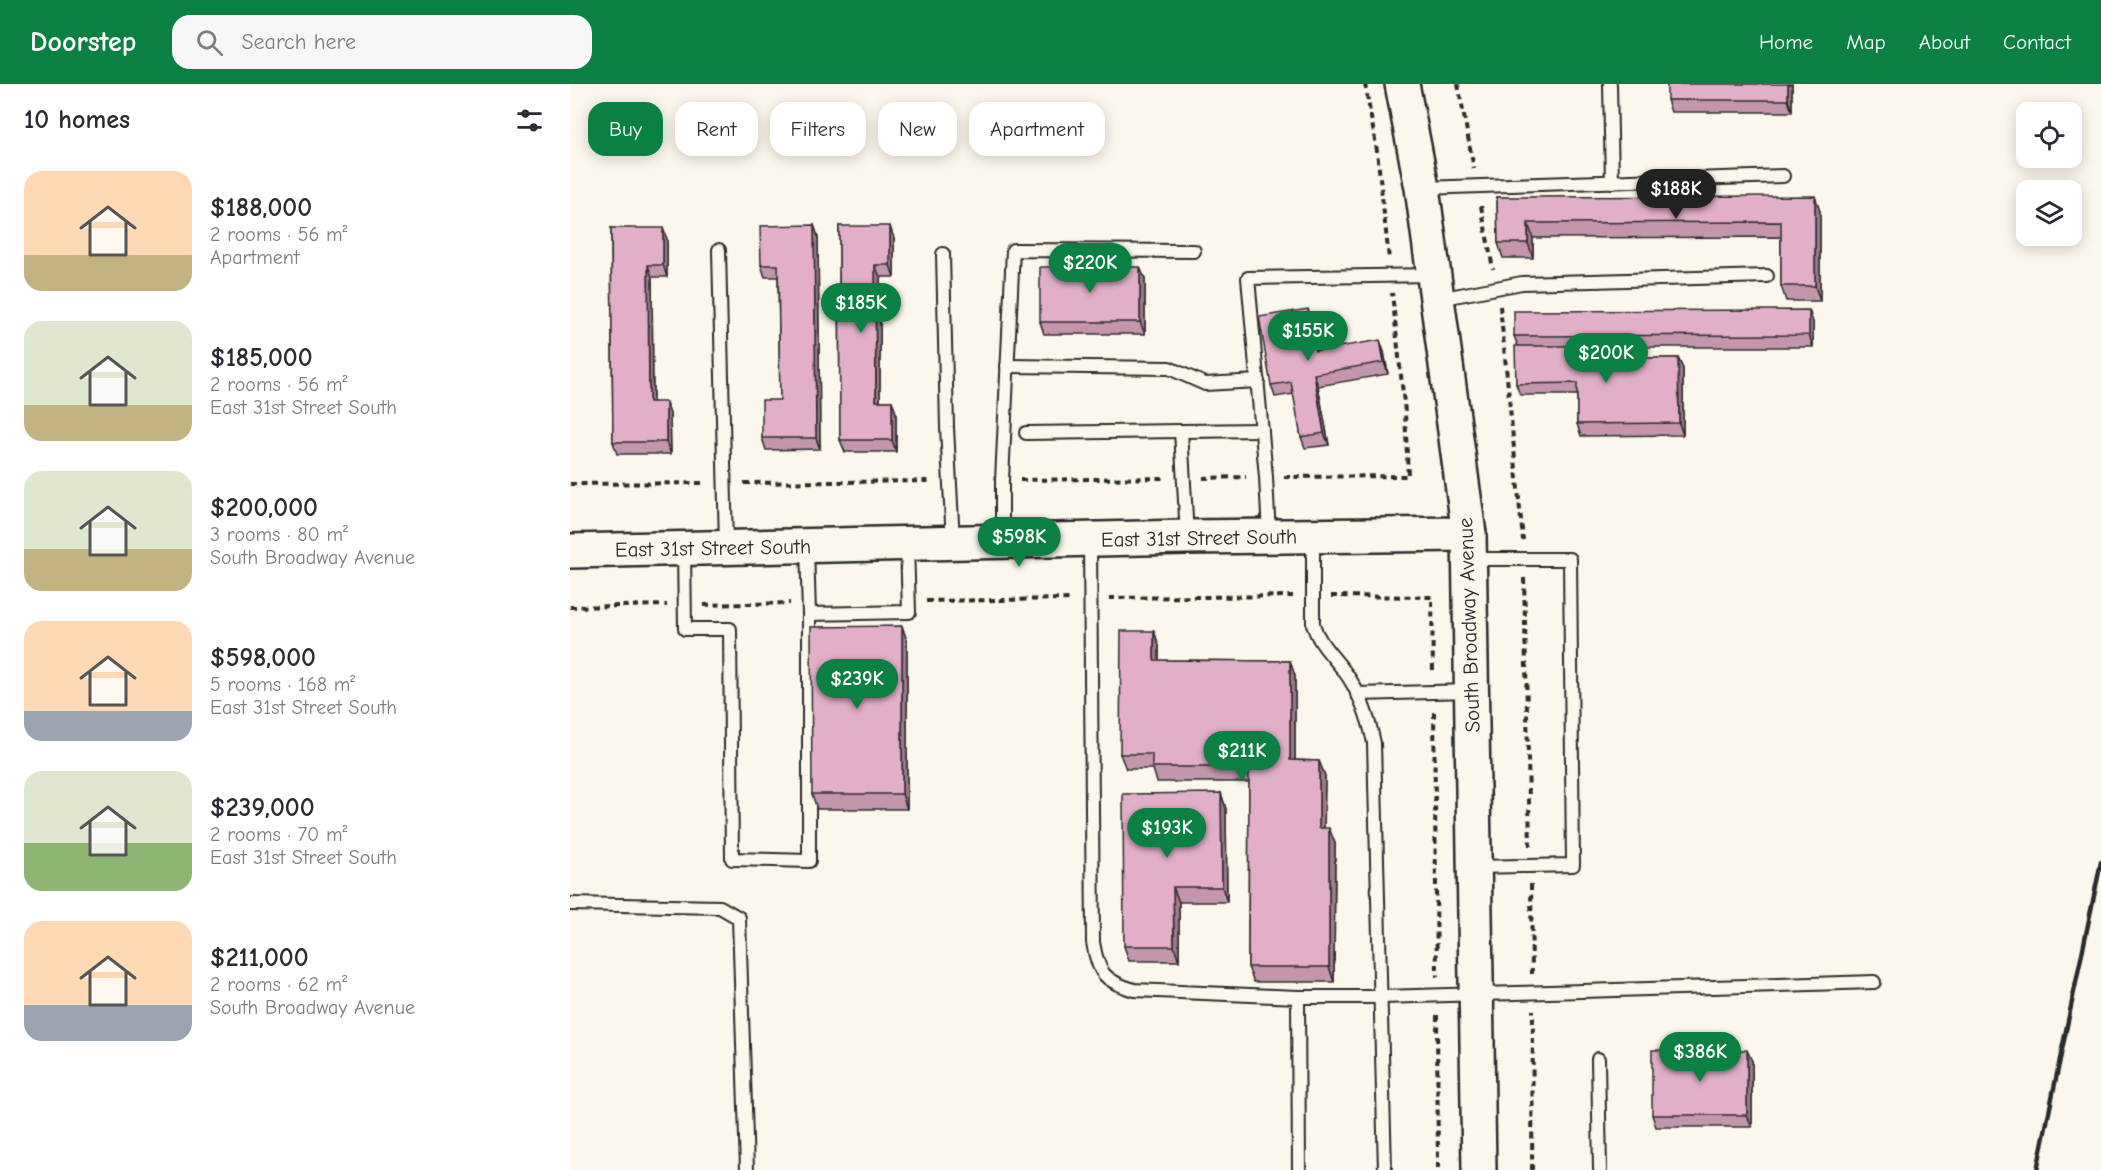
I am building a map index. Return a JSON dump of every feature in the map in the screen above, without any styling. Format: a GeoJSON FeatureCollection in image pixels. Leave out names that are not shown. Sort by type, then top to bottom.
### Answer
{"type":"FeatureCollection","features":[{"type":"Feature","properties":{"kind":"main road","name":"South Broadway Avenue"},"geometry":{"type":"LineString","coordinates":[[1402,84],[1422,188],[1469,547],[1479,1170]]}},
{"type":"Feature","properties":{"kind":"main road","name":"East 31st Street South"},"geometry":{"type":"LineString","coordinates":[[570,551],[1313,535],[1469,547]]}},
{"type":"Feature","properties":{"kind":"lane"},"geometry":{"type":"LineString","coordinates":[[1610,84],[1612,182]]}},
{"type":"Feature","properties":{"kind":"lane"},"geometry":{"type":"LineString","coordinates":[[1422,188],[1783,176]]}},
{"type":"Feature","properties":{"kind":"lane"},"geometry":{"type":"LineString","coordinates":[[719,250],[726,548]]}},
{"type":"Feature","properties":{"kind":"lane"},"geometry":{"type":"LineString","coordinates":[[1002,543],[1002,480],[1013,250],[1194,251]]}},
{"type":"Feature","properties":{"kind":"lane"},"geometry":{"type":"LineString","coordinates":[[943,254],[947,427],[953,543]]}},
{"type":"Feature","properties":{"kind":"lane"},"geometry":{"type":"LineString","coordinates":[[1269,537],[1248,279],[1496,288],[1522,283],[1767,276]]}},
{"type":"Feature","properties":{"kind":"lane"},"geometry":{"type":"LineString","coordinates":[[1007,366],[1169,368],[1205,384],[1258,381]]}},
{"type":"Feature","properties":{"kind":"lane"},"geometry":{"type":"LineString","coordinates":[[1026,433],[1262,430]]}},
{"type":"Feature","properties":{"kind":"lane"},"geometry":{"type":"LineString","coordinates":[[1181,431],[1187,537]]}},
{"type":"Feature","properties":{"kind":"lane"},"geometry":{"type":"LineString","coordinates":[[1313,535],[1313,624],[1316,635],[1340,664],[1357,694],[1368,718],[1374,743],[1385,1170]]}},
{"type":"Feature","properties":{"kind":"lane"},"geometry":{"type":"LineString","coordinates":[[1090,540],[1093,942],[1096,964],[1105,976],[1122,986],[1134,990],[1298,997],[1382,997],[1874,982]]}},
{"type":"Feature","properties":{"kind":"lane"},"geometry":{"type":"LineString","coordinates":[[809,609],[909,612],[907,544]]}},
{"type":"Feature","properties":{"kind":"lane"},"geometry":{"type":"LineString","coordinates":[[684,549],[685,629],[730,628],[732,859],[809,861],[807,546]]}},
{"type":"Feature","properties":{"kind":"lane"},"geometry":{"type":"LineString","coordinates":[[1469,547],[1523,559],[1570,559],[1573,865],[1474,867]]}},
{"type":"Feature","properties":{"kind":"lane"},"geometry":{"type":"LineString","coordinates":[[1357,694],[1472,691]]}},
{"type":"Feature","properties":{"kind":"lane"},"geometry":{"type":"LineString","coordinates":[[570,904],[720,907],[739,918],[747,1170]]}},
{"type":"Feature","properties":{"kind":"lane"},"geometry":{"type":"LineString","coordinates":[[1298,997],[1299,1170]]}},
{"type":"Feature","properties":{"kind":"lane"},"geometry":{"type":"LineString","coordinates":[[1598,1059],[1600,1170]]}},
{"type":"Feature","properties":{"kind":"path"},"geometry":{"type":"LineString","coordinates":[[1458,84],[1500,306],[1522,519],[1529,718],[1533,993],[1532,1170]]}},
{"type":"Feature","properties":{"kind":"path"},"geometry":{"type":"LineString","coordinates":[[908,601],[1313,596],[1432,597],[1438,1170]]}},
{"type":"Feature","properties":{"kind":"path"},"geometry":{"type":"LineString","coordinates":[[570,606],[685,605],[809,609]]}},
{"type":"Feature","properties":{"kind":"building"},"geometry":{"type":"Polygon","coordinates":[[[1667,84],[1788,84],[1788,100],[1667,100],[1667,84]]]}},
{"type":"Feature","properties":{"kind":"building"},"geometry":{"type":"Polygon","coordinates":[[[1815,196],[1815,286],[1781,286],[1781,222],[1528,223],[1528,243],[1498,243],[1497,197],[1815,196]]]}},
{"type":"Feature","properties":{"kind":"building"},"geometry":{"type":"Polygon","coordinates":[[[814,225],[816,438],[762,438],[762,400],[780,400],[778,265],[761,265],[760,226],[814,225]]]}},
{"type":"Feature","properties":{"kind":"building"},"geometry":{"type":"Polygon","coordinates":[[[839,226],[890,226],[890,265],[875,265],[876,401],[892,401],[892,440],[840,440],[839,226]]]}},
{"type":"Feature","properties":{"kind":"building"},"geometry":{"type":"Polygon","coordinates":[[[611,228],[663,228],[663,265],[648,265],[649,402],[666,402],[666,442],[613,442],[611,228]]]}},
{"type":"Feature","properties":{"kind":"building"},"geometry":{"type":"Polygon","coordinates":[[[1040,267],[1140,267],[1140,322],[1040,322],[1040,267]]]}},
{"type":"Feature","properties":{"kind":"building"},"geometry":{"type":"Polygon","coordinates":[[[1308,309],[1315,351],[1380,340],[1384,362],[1314,374],[1324,433],[1301,437],[1291,382],[1271,385],[1259,317],[1308,309]]]}},
{"type":"Feature","properties":{"kind":"building"},"geometry":{"type":"Polygon","coordinates":[[[1809,310],[1809,335],[1514,336],[1514,311],[1809,310]]]}},
{"type":"Feature","properties":{"kind":"building"},"geometry":{"type":"Polygon","coordinates":[[[1515,346],[1584,346],[1584,358],[1678,358],[1679,423],[1577,424],[1577,383],[1516,384],[1515,346]]]}},
{"type":"Feature","properties":{"kind":"building"},"geometry":{"type":"Polygon","coordinates":[[[902,626],[902,794],[812,794],[811,627],[902,626]]]}},
{"type":"Feature","properties":{"kind":"building"},"geometry":{"type":"Polygon","coordinates":[[[1121,631],[1154,631],[1154,660],[1290,661],[1290,760],[1319,761],[1319,828],[1329,828],[1329,967],[1248,967],[1249,767],[1152,767],[1152,754],[1120,754],[1121,631]]]}},
{"type":"Feature","properties":{"kind":"building"},"geometry":{"type":"Polygon","coordinates":[[[1221,793],[1222,887],[1173,887],[1174,946],[1124,946],[1123,794],[1221,793]]]}},
{"type":"Feature","properties":{"kind":"building"},"geometry":{"type":"Polygon","coordinates":[[[1652,1050],[1747,1050],[1747,1115],[1652,1115],[1652,1050]]]}},
{"type":"Feature","properties":{"kind":"railway"},"geometry":{"type":"LineString","coordinates":[[2037,1170],[2101,862]]}}]}
